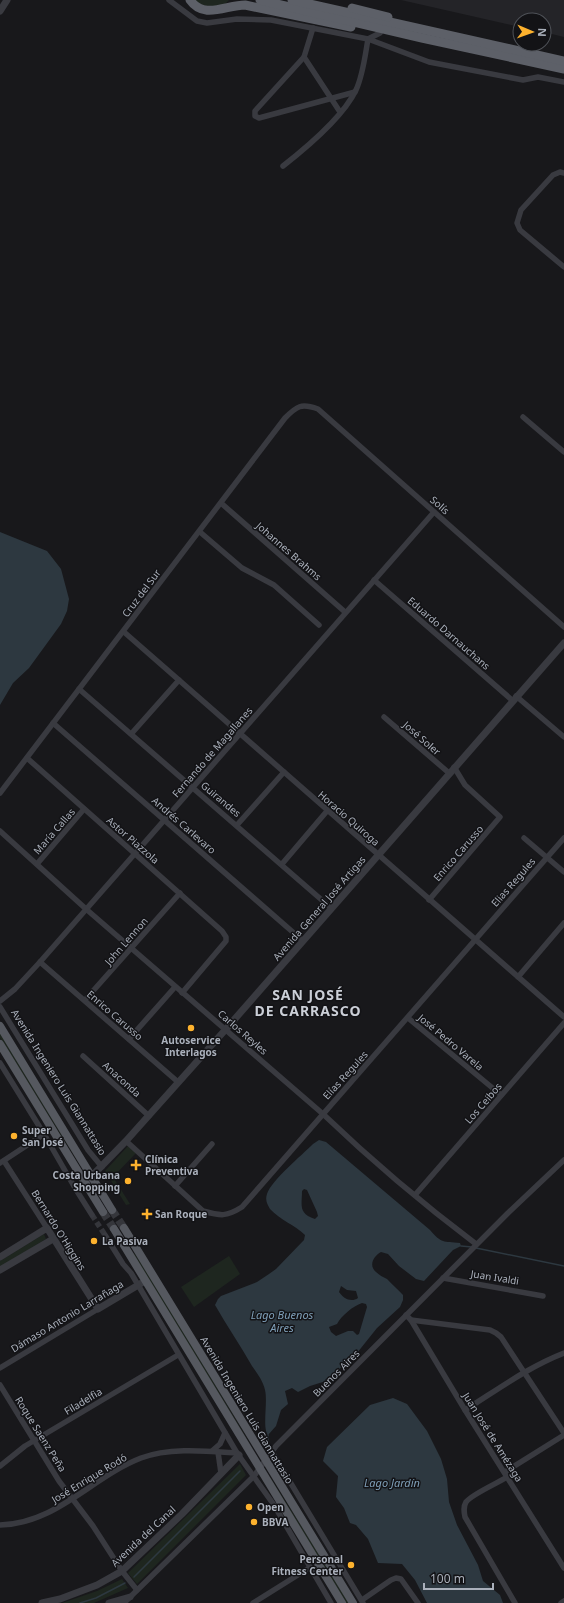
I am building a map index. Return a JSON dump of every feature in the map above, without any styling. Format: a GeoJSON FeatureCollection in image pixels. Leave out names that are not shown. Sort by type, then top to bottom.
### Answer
{"type":"FeatureCollection","features":[{"type":"Feature","properties":{"kind":"highway"},"geometry":{"type":"LineString","coordinates":[[190,0],[198,8],[206,11],[214,11],[237,5],[254,6],[380,33],[423,34]]}},
{"type":"Feature","properties":{"kind":"highway"},"geometry":{"type":"LineString","coordinates":[[227,7],[234,0]]}},
{"type":"Feature","properties":{"kind":"highway"},"geometry":{"type":"LineString","coordinates":[[260,0],[423,34],[564,61]]}},
{"type":"Feature","properties":{"kind":"highway"},"geometry":{"type":"LineString","coordinates":[[292,0],[564,69]]}},
{"type":"Feature","properties":{"kind":"highway"},"geometry":{"type":"LineString","coordinates":[[316,0],[373,12],[418,26],[423,34]]}},
{"type":"Feature","properties":{"kind":"main road","name":"Avenida Ingeniero Luis Giannattasio"},"geometry":{"type":"LineString","coordinates":[[0,1026],[112,1210]]}},
{"type":"Feature","properties":{"kind":"main road"},"geometry":{"type":"LineString","coordinates":[[0,1044],[103,1212]]}},
{"type":"Feature","properties":{"kind":"main road","name":"Avenida Ingeniero Luis Giannattasio"},"geometry":{"type":"LineString","coordinates":[[124,1228],[352,1603]]}},
{"type":"Feature","properties":{"kind":"main road","name":"Avenida Ingeniero Luis Giannattasio"},"geometry":{"type":"LineString","coordinates":[[114,1229],[342,1603]]}},
{"type":"Feature","properties":{"kind":"street"},"geometry":{"type":"LineString","coordinates":[[0,11],[7,0]]}},
{"type":"Feature","properties":{"kind":"street"},"geometry":{"type":"LineString","coordinates":[[169,0],[197,21],[207,23],[254,19],[286,22],[368,39],[429,62],[523,80],[538,77],[564,82]]}},
{"type":"Feature","properties":{"kind":"street"},"geometry":{"type":"LineString","coordinates":[[214,11],[217,22]]}},
{"type":"Feature","properties":{"kind":"street"},"geometry":{"type":"LineString","coordinates":[[313,28],[304,57],[255,111],[255,116],[259,118],[355,92]]}},
{"type":"Feature","properties":{"kind":"street"},"geometry":{"type":"LineString","coordinates":[[368,39],[380,33]]}},
{"type":"Feature","properties":{"kind":"street"},"geometry":{"type":"LineString","coordinates":[[283,166],[310,145],[340,112],[355,92],[360,81],[368,39]]}},
{"type":"Feature","properties":{"kind":"street"},"geometry":{"type":"LineString","coordinates":[[304,57],[340,112]]}},
{"type":"Feature","properties":{"kind":"street"},"geometry":{"type":"LineString","coordinates":[[564,173],[560,172],[553,175],[521,210],[517,223],[520,230],[564,267]]}},
{"type":"Feature","properties":{"kind":"street","name":"Solís"},"geometry":{"type":"LineString","coordinates":[[299,406],[308,405],[318,409],[564,627]]}},
{"type":"Feature","properties":{"kind":"street","name":"Cruz del Sur"},"geometry":{"type":"LineString","coordinates":[[0,793],[200,532],[285,418],[299,406]]}},
{"type":"Feature","properties":{"kind":"street"},"geometry":{"type":"LineString","coordinates":[[523,417],[564,452]]}},
{"type":"Feature","properties":{"kind":"street","name":"Johannes Brahms"},"geometry":{"type":"LineString","coordinates":[[221,503],[345,612]]}},
{"type":"Feature","properties":{"kind":"street","name":"Fernando de Magallanes"},"geometry":{"type":"LineString","coordinates":[[0,1001],[15,989],[40,962],[434,512]]}},
{"type":"Feature","properties":{"kind":"street"},"geometry":{"type":"LineString","coordinates":[[200,532],[242,568],[274,585],[319,624]]}},
{"type":"Feature","properties":{"kind":"street","name":"Eduardo Darnauchans"},"geometry":{"type":"LineString","coordinates":[[374,580],[514,698],[564,737]]}},
{"type":"Feature","properties":{"kind":"street","name":"Horacio Quiroga"},"geometry":{"type":"LineString","coordinates":[[124,632],[564,1017]]}},
{"type":"Feature","properties":{"kind":"street","name":"Avenida General José Artigas"},"geometry":{"type":"LineString","coordinates":[[85,1183],[102,1167],[149,1116],[514,698],[564,643]]}},
{"type":"Feature","properties":{"kind":"street"},"geometry":{"type":"LineString","coordinates":[[132,733],[179,680]]}},
{"type":"Feature","properties":{"kind":"street","name":"Guirandes"},"geometry":{"type":"LineString","coordinates":[[79,689],[132,733],[331,908]]}},
{"type":"Feature","properties":{"kind":"street","name":"José Soler"},"geometry":{"type":"LineString","coordinates":[[384,717],[449,774]]}},
{"type":"Feature","properties":{"kind":"street","name":"Andrés Carlevaro"},"geometry":{"type":"LineString","coordinates":[[53,723],[303,941]]}},
{"type":"Feature","properties":{"kind":"street","name":"Astor Piazzola"},"geometry":{"type":"LineString","coordinates":[[27,758],[84,810],[180,893],[222,931],[226,937],[226,941],[182,993]]}},
{"type":"Feature","properties":{"kind":"street","name":"Enrico Carusso"},"geometry":{"type":"LineString","coordinates":[[429,900],[500,817],[465,785],[454,767]]}},
{"type":"Feature","properties":{"kind":"street"},"geometry":{"type":"LineString","coordinates":[[237,825],[284,772]]}},
{"type":"Feature","properties":{"kind":"street","name":"María Callas"},"geometry":{"type":"LineString","coordinates":[[37,864],[84,810]]}},
{"type":"Feature","properties":{"kind":"street"},"geometry":{"type":"LineString","coordinates":[[282,864],[328,811]]}},
{"type":"Feature","properties":{"kind":"street","name":"Carlos Reyles"},"geometry":{"type":"LineString","coordinates":[[0,831],[86,909],[175,987],[226,1029],[474,1247]]}},
{"type":"Feature","properties":{"kind":"street"},"geometry":{"type":"LineString","coordinates":[[524,838],[564,872]]}},
{"type":"Feature","properties":{"kind":"street","name":"Elias Regules"},"geometry":{"type":"LineString","coordinates":[[476,939],[564,838]]}},
{"type":"Feature","properties":{"kind":"street","name":"John Lennon"},"geometry":{"type":"LineString","coordinates":[[85,1000],[180,893]]}},
{"type":"Feature","properties":{"kind":"street"},"geometry":{"type":"LineString","coordinates":[[518,976],[564,923]]}},
{"type":"Feature","properties":{"kind":"street","name":"Elías Regules"},"geometry":{"type":"LineString","coordinates":[[175,1186],[203,1211],[223,1216],[233,1213],[242,1207],[476,939]]}},
{"type":"Feature","properties":{"kind":"street","name":"Enrico Carusso"},"geometry":{"type":"LineString","coordinates":[[40,962],[178,1082]]}},
{"type":"Feature","properties":{"kind":"street"},"geometry":{"type":"LineString","coordinates":[[129,1039],[175,987]]}},
{"type":"Feature","properties":{"kind":"street","name":"Avenida Ingeniero Luis Giannattasio"},"geometry":{"type":"LineString","coordinates":[[0,1007],[88,1150],[102,1167]]}},
{"type":"Feature","properties":{"kind":"street","name":"José Pedro Varela"},"geometry":{"type":"LineString","coordinates":[[408,1018],[501,1095]]}},
{"type":"Feature","properties":{"kind":"street","name":"Los Ceibos"},"geometry":{"type":"LineString","coordinates":[[415,1195],[564,1023]]}},
{"type":"Feature","properties":{"kind":"street"},"geometry":{"type":"LineString","coordinates":[[9,1040],[14,1031]]}},
{"type":"Feature","properties":{"kind":"street","name":"Anaconda"},"geometry":{"type":"LineString","coordinates":[[83,1056],[149,1116]]}},
{"type":"Feature","properties":{"kind":"street"},"geometry":{"type":"LineString","coordinates":[[0,1064],[92,1215]]}},
{"type":"Feature","properties":{"kind":"street"},"geometry":{"type":"LineString","coordinates":[[2,1162],[52,1129]]}},
{"type":"Feature","properties":{"kind":"street"},"geometry":{"type":"LineString","coordinates":[[126,1141],[175,1186],[212,1144]]}},
{"type":"Feature","properties":{"kind":"street","name":"Buenos Aires"},"geometry":{"type":"LineString","coordinates":[[124,1603],[132,1600],[137,1590],[254,1476],[276,1446],[474,1247],[564,1160]]}},
{"type":"Feature","properties":{"kind":"street","name":"Bernardo O'Higgins"},"geometry":{"type":"LineString","coordinates":[[2,1162],[47,1228],[98,1309]]}},
{"type":"Feature","properties":{"kind":"street"},"geometry":{"type":"LineString","coordinates":[[85,1183],[82,1191],[87,1206]]}},
{"type":"Feature","properties":{"kind":"street"},"geometry":{"type":"LineString","coordinates":[[0,1257],[47,1228]]}},
{"type":"Feature","properties":{"kind":"street"},"geometry":{"type":"LineString","coordinates":[[105,1235],[123,1264],[131,1273],[137,1286],[238,1454],[274,1505],[309,1568],[331,1603]]}},
{"type":"Feature","properties":{"kind":"street"},"geometry":{"type":"LineString","coordinates":[[0,1270],[53,1239]]}},
{"type":"Feature","properties":{"kind":"street","name":"Juan Ivaldi"},"geometry":{"type":"LineString","coordinates":[[443,1278],[543,1296]]}},
{"type":"Feature","properties":{"kind":"street","name":"Dámaso Antonio Larrañaga"},"geometry":{"type":"LineString","coordinates":[[0,1368],[145,1281]]}},
{"type":"Feature","properties":{"kind":"street","name":"Juan José de Amézaga"},"geometry":{"type":"LineString","coordinates":[[406,1315],[411,1320],[465,1410],[564,1568]]}},
{"type":"Feature","properties":{"kind":"street"},"geometry":{"type":"LineString","coordinates":[[411,1320],[490,1330],[496,1333],[501,1337],[564,1434],[465,1504],[465,1518],[515,1603]]}},
{"type":"Feature","properties":{"kind":"street"},"geometry":{"type":"LineString","coordinates":[[465,1410],[524,1372],[548,1359],[564,1353]]}},
{"type":"Feature","properties":{"kind":"street","name":"Filadelfia"},"geometry":{"type":"LineString","coordinates":[[0,1466],[33,1441],[178,1355]]}},
{"type":"Feature","properties":{"kind":"street","name":"Roque Saenz Peña"},"geometry":{"type":"LineString","coordinates":[[0,1385],[33,1441],[59,1481],[93,1526],[122,1571],[137,1590]]}},
{"type":"Feature","properties":{"kind":"street"},"geometry":{"type":"LineString","coordinates":[[221,1473],[215,1452],[225,1433]]}},
{"type":"Feature","properties":{"kind":"street","name":"José Enrique Rodó"},"geometry":{"type":"LineString","coordinates":[[0,1525],[19,1523],[44,1515],[112,1473],[141,1458],[168,1452],[215,1452],[238,1454]]}},
{"type":"Feature","properties":{"kind":"street","name":"Avenida Ingeniero Luis Giannattasio"},"geometry":{"type":"LineString","coordinates":[[272,1452],[363,1602]]}},
{"type":"Feature","properties":{"kind":"street","name":"Avenida del Canal"},"geometry":{"type":"LineString","coordinates":[[42,1603],[97,1585],[122,1571],[182,1514],[238,1454]]}},
{"type":"Feature","properties":{"kind":"street"},"geometry":{"type":"LineString","coordinates":[[274,1505],[284,1507]]}},
{"type":"Feature","properties":{"kind":"street"},"geometry":{"type":"LineString","coordinates":[[253,1603],[309,1568]]}},
{"type":"Feature","properties":{"kind":"street"},"geometry":{"type":"LineString","coordinates":[[363,1602],[391,1580],[396,1578],[401,1579],[418,1603]]}},
{"type":"Feature","properties":{"kind":"street"},"geometry":{"type":"LineString","coordinates":[[110,1603],[132,1600]]}},
{"type":"Feature","properties":{"kind":"shaded area"},"geometry":{"type":"Polygon","coordinates":[[[193,0],[229,0],[225,4],[216,8],[211,8],[193,0]]]}},
{"type":"Feature","properties":{"kind":"shaded area"},"geometry":{"type":"Polygon","coordinates":[[[401,0],[564,0],[564,37],[552,34],[552,12],[512,12],[512,25],[401,0]]]}},
{"type":"Feature","properties":{"kind":"shaded area"},"geometry":{"type":"Polygon","coordinates":[[[0,1031],[85,1173],[0,1038],[0,1031]]]}},
{"type":"Feature","properties":{"kind":"shaded area"},"geometry":{"type":"Polygon","coordinates":[[[128,1146],[136,1153],[113,1177],[130,1204],[126,1205],[105,1171],[128,1146]]]}},
{"type":"Feature","properties":{"kind":"shaded area"},"geometry":{"type":"Polygon","coordinates":[[[44,1234],[46,1239],[0,1267],[0,1261],[44,1234]]]}},
{"type":"Feature","properties":{"kind":"shaded area"},"geometry":{"type":"Polygon","coordinates":[[[134,1253],[150,1276],[255,1452],[132,1254],[134,1253]]]}},
{"type":"Feature","properties":{"kind":"shaded area"},"geometry":{"type":"Polygon","coordinates":[[[229,1256],[240,1274],[194,1307],[181,1287],[229,1256]]]}},
{"type":"Feature","properties":{"kind":"shaded area"},"geometry":{"type":"Polygon","coordinates":[[[240,1464],[246,1475],[137,1584],[128,1573],[240,1464]]]}},
{"type":"Feature","properties":{"kind":"shaded area"},"geometry":{"type":"Polygon","coordinates":[[[270,1477],[350,1603],[346,1603],[269,1478],[270,1477]]]}},
{"type":"Feature","properties":{"kind":"shaded area"},"geometry":{"type":"Polygon","coordinates":[[[122,1579],[128,1588],[94,1603],[62,1603],[97,1591],[122,1579]]]}},
{"type":"Feature","properties":{"kind":"water"},"geometry":{"type":"Polygon","coordinates":[[[0,532],[47,551],[61,569],[69,599],[67,611],[61,624],[29,668],[13,683],[0,705],[0,532]]]}},
{"type":"Feature","properties":{"kind":"water","name":"Lago Buenos Aires"},"geometry":{"type":"Polygon","coordinates":[[[319,1140],[326,1142],[430,1230],[437,1238],[446,1242],[460,1243],[461,1246],[453,1250],[424,1281],[416,1279],[399,1266],[388,1254],[381,1252],[376,1256],[372,1266],[378,1274],[387,1279],[403,1295],[403,1300],[400,1307],[377,1328],[353,1358],[347,1361],[333,1376],[326,1381],[298,1392],[292,1388],[285,1391],[288,1404],[281,1410],[276,1426],[268,1435],[265,1427],[266,1395],[263,1383],[215,1305],[221,1296],[257,1282],[276,1269],[304,1240],[305,1235],[270,1209],[266,1198],[274,1182],[319,1140]],[[304,1189],[302,1191],[303,1211],[315,1219],[318,1216],[317,1212],[307,1190],[304,1189]],[[341,1286],[339,1292],[350,1300],[358,1298],[356,1291],[347,1290],[341,1286]],[[359,1304],[344,1315],[337,1324],[329,1327],[331,1332],[336,1336],[348,1331],[353,1331],[357,1335],[359,1334],[367,1307],[366,1304],[359,1304]]]}},
{"type":"Feature","properties":{"kind":"water","name":"Lago Jardín"},"geometry":{"type":"Polygon","coordinates":[[[393,1398],[407,1404],[427,1431],[441,1459],[447,1479],[449,1502],[457,1525],[478,1565],[483,1581],[500,1595],[503,1603],[427,1603],[415,1580],[402,1564],[378,1563],[368,1539],[356,1525],[350,1523],[344,1508],[336,1497],[338,1476],[323,1461],[327,1447],[370,1405],[393,1398]]]}},
{"type":"Feature","properties":{"kind":"waterway"},"geometry":{"type":"LineString","coordinates":[[461,1246],[472,1247]]}},
{"type":"Feature","properties":{"kind":"waterway"},"geometry":{"type":"LineString","coordinates":[[476,1248],[564,1266]]}},
{"type":"Feature","properties":{"kind":"waterway"},"geometry":{"type":"LineString","coordinates":[[268,1435],[268,1443]]}},
{"type":"Feature","properties":{"kind":"waterway"},"geometry":{"type":"LineString","coordinates":[[134,1577],[240,1471]]}},
{"type":"Feature","properties":{"kind":"waterway"},"geometry":{"type":"LineString","coordinates":[[80,1603],[96,1598],[125,1583]]}},
{"type":"Feature","properties":{"kind":"tunnel"},"geometry":{"type":"LineString","coordinates":[[112,1210],[124,1228]]}},
{"type":"Feature","properties":{"kind":"tunnel"},"geometry":{"type":"LineString","coordinates":[[103,1212],[114,1229]]}},
{"type":"Feature","properties":{"kind":"tunnel"},"geometry":{"type":"LineString","coordinates":[[92,1215],[105,1235]]}},
{"type":"Feature","properties":{"kind":"place","name":"Autoservice Interlagos"},"geometry":{"type":"Point","coordinates":[191,1028]}},
{"type":"Feature","properties":{"kind":"place","name":"Super San José"},"geometry":{"type":"Point","coordinates":[14,1136]}},
{"type":"Feature","properties":{"kind":"place","name":"Clínica Preventiva"},"geometry":{"type":"Point","coordinates":[136,1165]}},
{"type":"Feature","properties":{"kind":"place","name":"Costa Urbana Shopping"},"geometry":{"type":"Point","coordinates":[128,1181]}},
{"type":"Feature","properties":{"kind":"place","name":"San Roque"},"geometry":{"type":"Point","coordinates":[147,1214]}},
{"type":"Feature","properties":{"kind":"place","name":"La Pasiva"},"geometry":{"type":"Point","coordinates":[94,1241]}},
{"type":"Feature","properties":{"kind":"place","name":"Open"},"geometry":{"type":"Point","coordinates":[249,1507]}},
{"type":"Feature","properties":{"kind":"place","name":"BBVA"},"geometry":{"type":"Point","coordinates":[254,1522]}},
{"type":"Feature","properties":{"kind":"place","name":"Personal Fitness Center"},"geometry":{"type":"Point","coordinates":[351,1565]}},
{"type":"Feature","properties":{"kind":"district","name":"SAN JOSÉ DE CARRASCO"},"geometry":{"type":"Point","coordinates":[308,1004]}}]}
